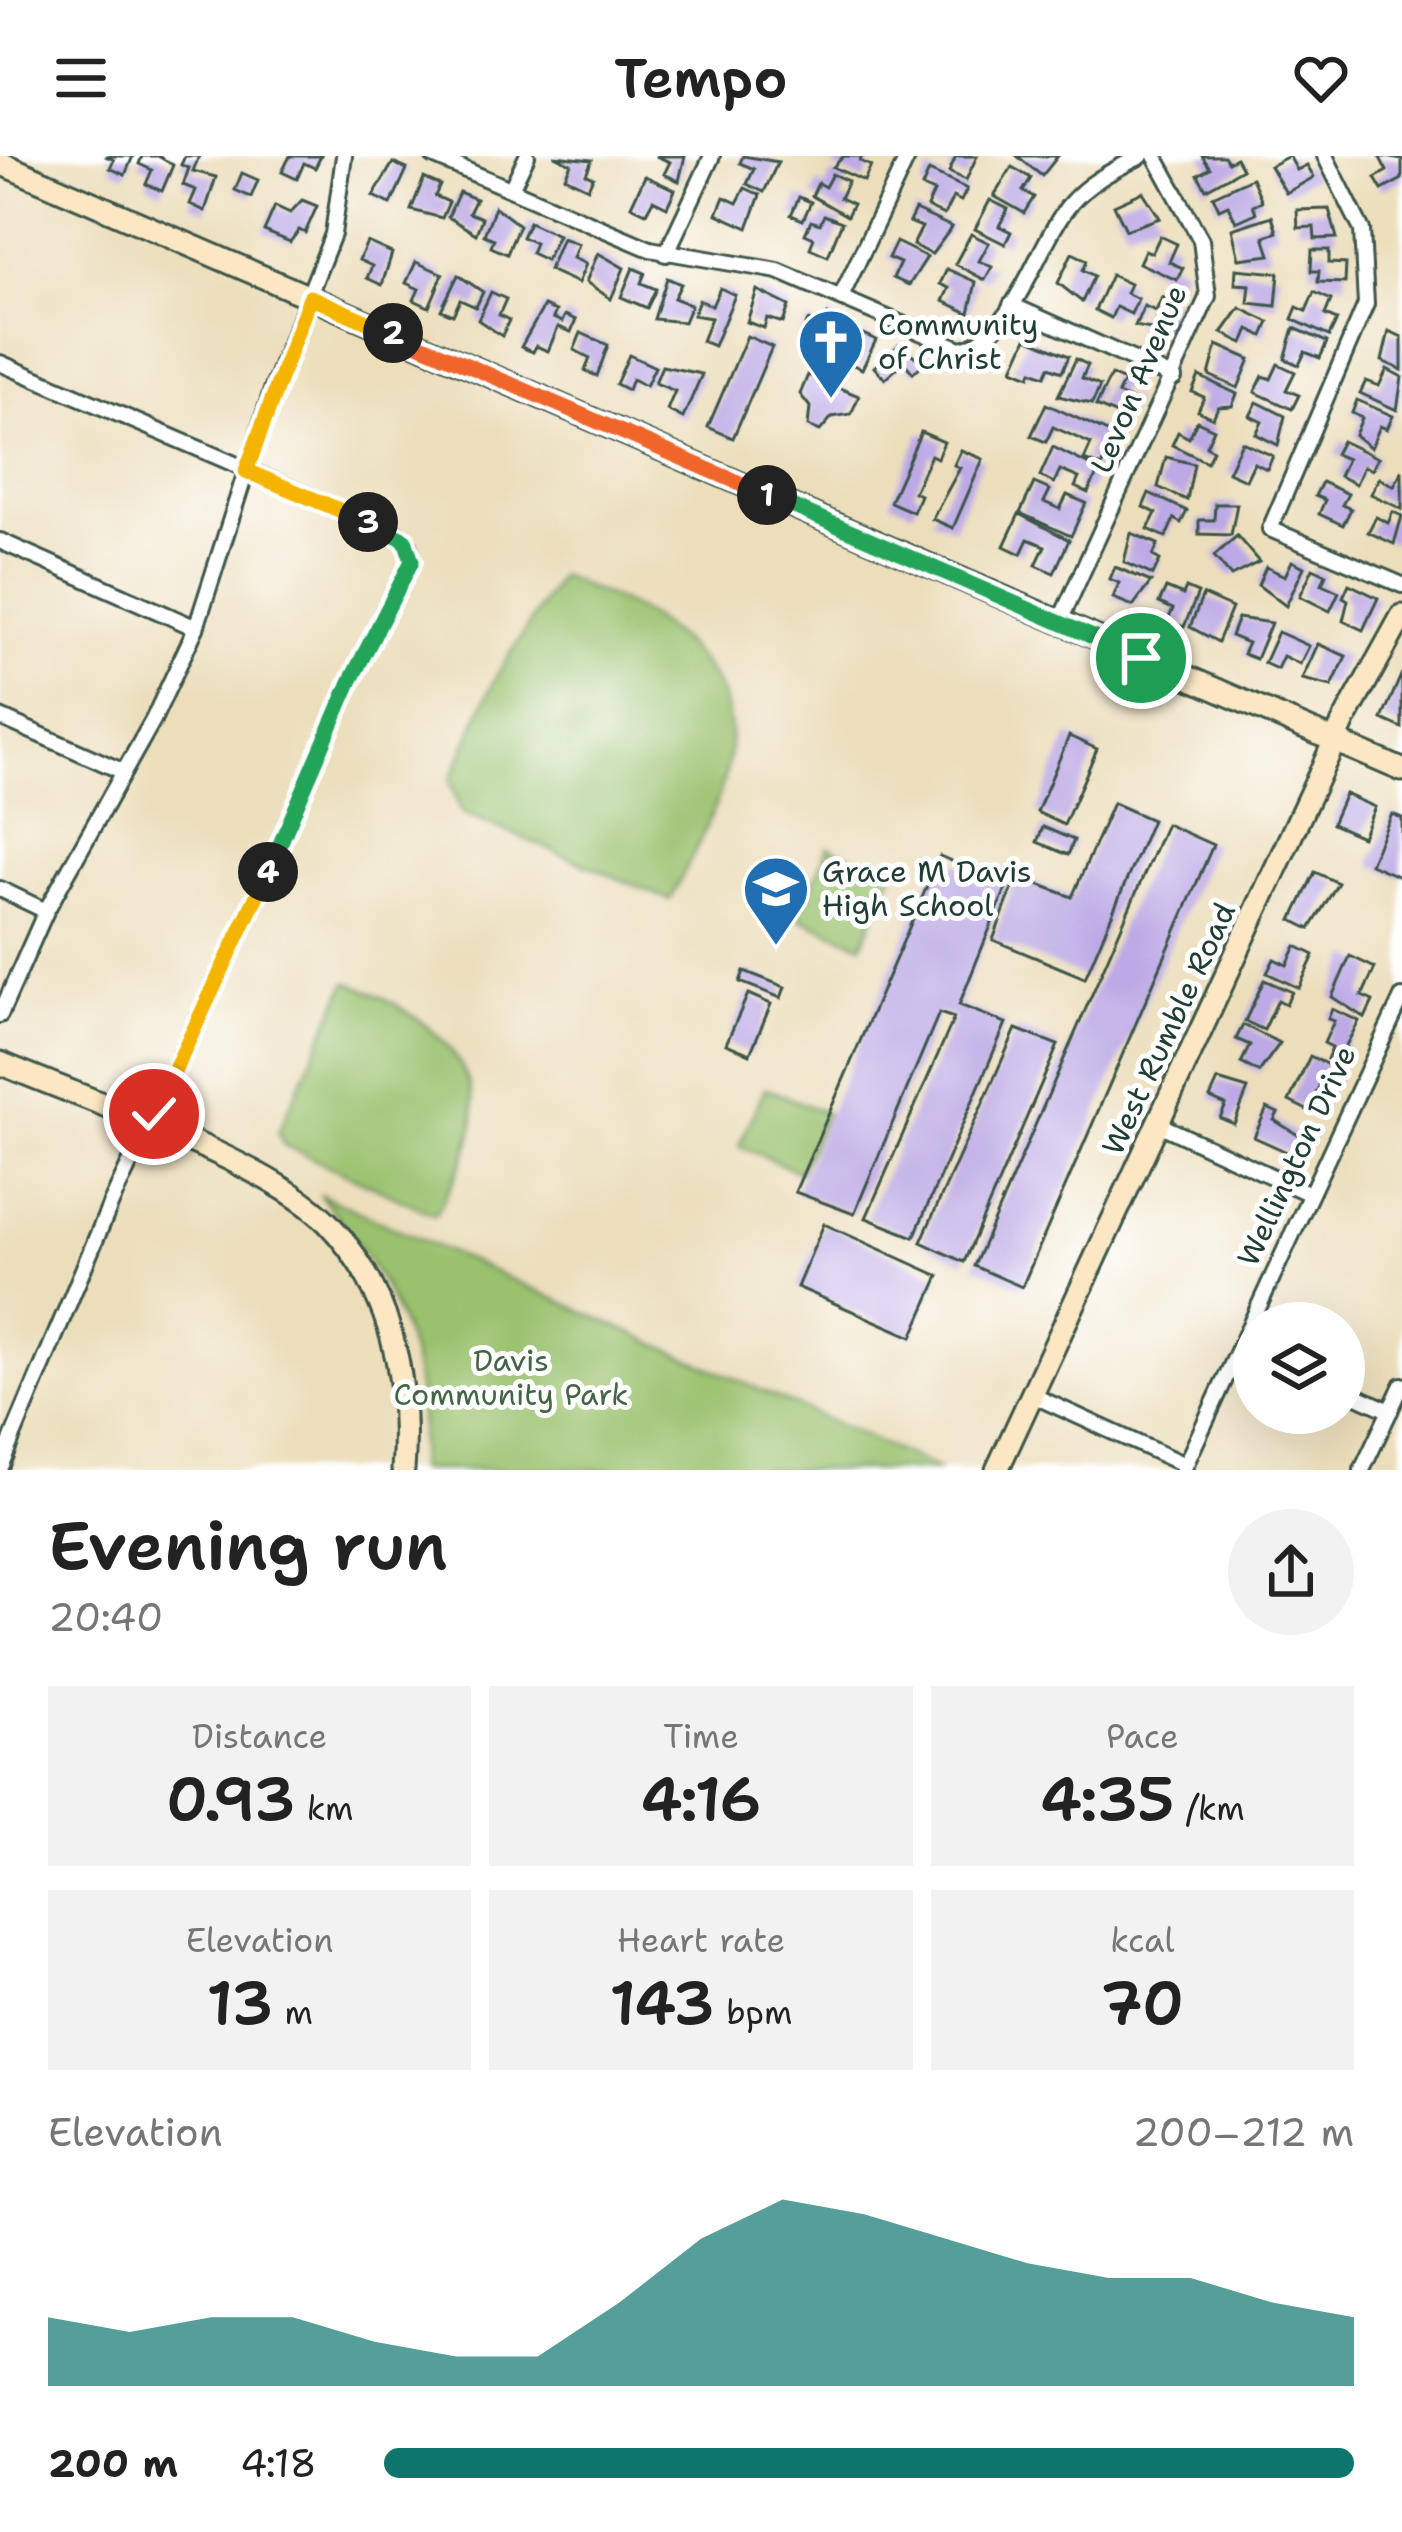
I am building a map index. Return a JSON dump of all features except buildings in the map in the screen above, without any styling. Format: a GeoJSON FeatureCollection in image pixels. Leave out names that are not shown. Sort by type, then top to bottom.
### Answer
{"type":"FeatureCollection","features":[{"type":"Feature","properties":{"kind":"street"},"geometry":{"type":"LineString","coordinates":[[0,1015],[46,911],[124,772],[196,628],[246,471],[333,234],[344,156]]}},
{"type":"Feature","properties":{"kind":"street"},"geometry":{"type":"LineString","coordinates":[[433,156],[666,254],[778,271],[960,349],[976,347],[989,337],[1068,206],[1100,178],[1141,156]]}},
{"type":"Feature","properties":{"kind":"street"},"geometry":{"type":"LineString","coordinates":[[511,189],[527,156]]}},
{"type":"Feature","properties":{"kind":"street"},"geometry":{"type":"LineString","coordinates":[[666,254],[712,156]]}},
{"type":"Feature","properties":{"kind":"street"},"geometry":{"type":"LineString","coordinates":[[841,297],[908,156]]}},
{"type":"Feature","properties":{"kind":"street","name":"Levon Avenue"},"geometry":{"type":"LineString","coordinates":[[1059,623],[1203,314],[1210,276],[1201,240],[1155,156]]}},
{"type":"Feature","properties":{"kind":"street"},"geometry":{"type":"LineString","coordinates":[[1325,156],[1362,230],[1366,304],[1270,529],[1402,585]]}},
{"type":"Feature","properties":{"kind":"street"},"geometry":{"type":"LineString","coordinates":[[0,163],[1402,770]]}},
{"type":"Feature","properties":{"kind":"street"},"geometry":{"type":"LineString","coordinates":[[1011,305],[1174,378]]}},
{"type":"Feature","properties":{"kind":"street"},"geometry":{"type":"LineString","coordinates":[[0,363],[398,535],[411,550],[410,570],[350,682],[148,1126],[0,1467]]}},
{"type":"Feature","properties":{"kind":"street"},"geometry":{"type":"LineString","coordinates":[[0,541],[196,628]]}},
{"type":"Feature","properties":{"kind":"street","name":"West Rumble Road"},"geometry":{"type":"LineString","coordinates":[[997,1470],[1335,740],[1402,616]]}},
{"type":"Feature","properties":{"kind":"street"},"geometry":{"type":"LineString","coordinates":[[0,717],[124,772]]}},
{"type":"Feature","properties":{"kind":"street"},"geometry":{"type":"LineString","coordinates":[[0,889],[46,911]]}},
{"type":"Feature","properties":{"kind":"street","name":"Wellington Drive"},"geometry":{"type":"LineString","coordinates":[[1266,1302],[1310,1194],[1402,997]]}},
{"type":"Feature","properties":{"kind":"street"},"geometry":{"type":"LineString","coordinates":[[0,1063],[270,1183],[328,1223],[366,1280],[394,1341],[406,1416],[404,1470]]}},
{"type":"Feature","properties":{"kind":"street"},"geometry":{"type":"LineString","coordinates":[[1158,1124],[1310,1194]]}},
{"type":"Feature","properties":{"kind":"street","name":"Wellington Drive"},"geometry":{"type":"LineString","coordinates":[[1184,1467],[1233,1374]]}},
{"type":"Feature","properties":{"kind":"street"},"geometry":{"type":"LineString","coordinates":[[1362,1470],[1402,1385]]}},
{"type":"Feature","properties":{"kind":"street"},"geometry":{"type":"LineString","coordinates":[[1032,1395],[1184,1467]]}},
{"type":"Feature","properties":{"kind":"street"},"geometry":{"type":"LineString","coordinates":[[1365,1400],[1390,1411]]}},
{"type":"Feature","properties":{"kind":"green space"},"geometry":{"type":"Polygon","coordinates":[[[560,575],[660,624],[696,656],[719,688],[729,721],[729,754],[721,789],[670,900],[461,812],[450,781],[494,680],[560,575]]]}},
{"type":"Feature","properties":{"kind":"green space"},"geometry":{"type":"Polygon","coordinates":[[[828,847],[893,872],[862,945],[799,918],[828,847]]]}},
{"type":"Feature","properties":{"kind":"green space"},"geometry":{"type":"Polygon","coordinates":[[[347,982],[389,1001],[429,1028],[460,1064],[469,1085],[474,1109],[471,1137],[435,1215],[284,1145],[278,1133],[347,982]]]}},
{"type":"Feature","properties":{"kind":"green space"},"geometry":{"type":"Polygon","coordinates":[[[765,1088],[826,1113],[799,1172],[739,1146],[765,1088]]]}},
{"type":"Feature","properties":{"kind":"green space","name":"Davis Community Park"},"geometry":{"type":"Polygon","coordinates":[[[319,1194],[940,1470],[417,1470],[419,1392],[400,1321],[366,1256],[319,1194]]]}},
{"type":"Feature","properties":{"kind":"place","name":"Community of Christ"},"geometry":{"type":"Point","coordinates":[831,401]}},
{"type":"Feature","properties":{"kind":"place","name":"Grace M Davis High School"},"geometry":{"type":"Point","coordinates":[776,948]}},
{"type":"Feature","properties":{"kind":"route"},"geometry":{"type":"LineString","coordinates":[[154,1114],[276,855],[322,742],[412,561],[409,545],[398,535],[246,471],[273,387],[310,297],[1141,658]]}}]}
